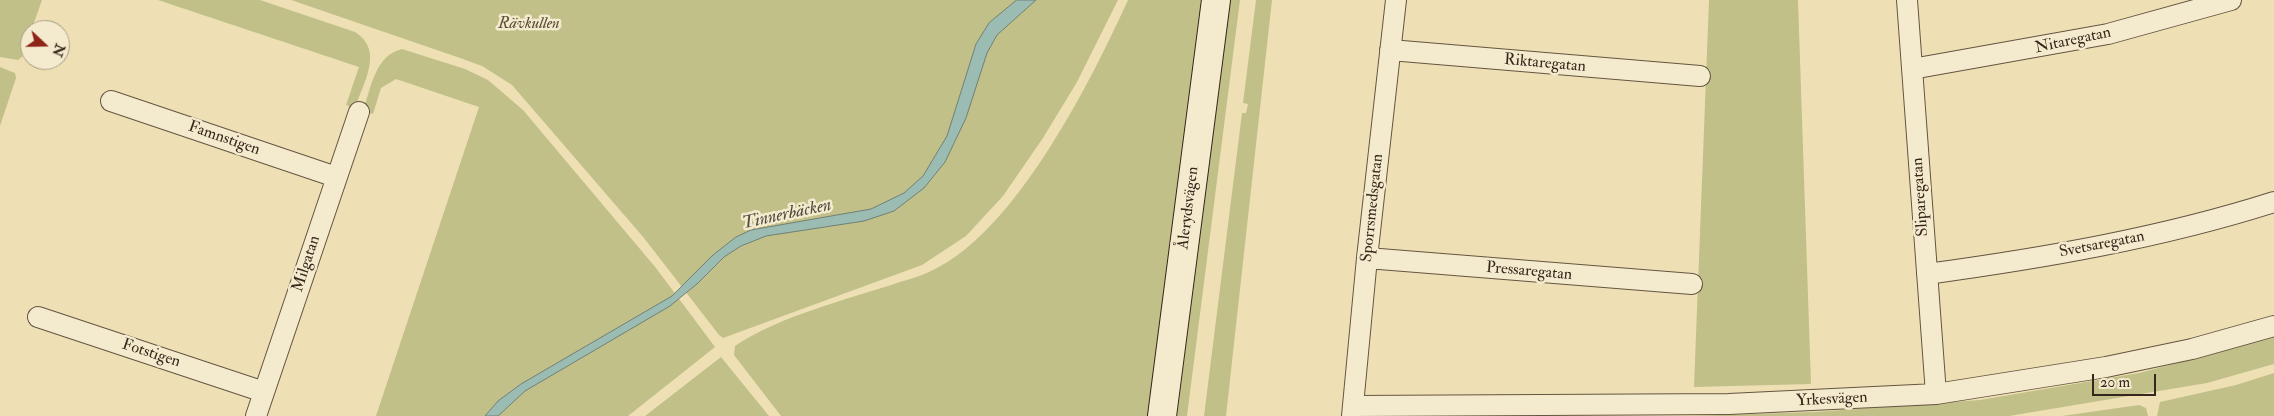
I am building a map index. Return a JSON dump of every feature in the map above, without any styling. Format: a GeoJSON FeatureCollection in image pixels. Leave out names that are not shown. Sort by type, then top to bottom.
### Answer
{"type":"FeatureCollection","features":[{"type":"Feature","properties":{"kind":"main road","name":"Ålerydsvägen"},"geometry":{"type":"LineString","coordinates":[[1162,416],[1216,0]]}},
{"type":"Feature","properties":{"kind":"street","name":"Sporrsmedsgatan"},"geometry":{"type":"LineString","coordinates":[[1352,411],[1396,0]]}},
{"type":"Feature","properties":{"kind":"street","name":"Sliparegatan"},"geometry":{"type":"LineString","coordinates":[[1907,0],[1936,394]]}},
{"type":"Feature","properties":{"kind":"street","name":"Nitaregatan"},"geometry":{"type":"LineString","coordinates":[[1912,69],[2032,50],[2108,34],[2231,0]]}},
{"type":"Feature","properties":{"kind":"street","name":"Riktaregatan"},"geometry":{"type":"LineString","coordinates":[[1390,50],[1700,76]]}},
{"type":"Feature","properties":{"kind":"street","name":"Famnstigen"},"geometry":{"type":"LineString","coordinates":[[111,101],[336,177]]}},
{"type":"Feature","properties":{"kind":"street","name":"Milgatan"},"geometry":{"type":"LineString","coordinates":[[256,416],[359,112]]}},
{"type":"Feature","properties":{"kind":"street","name":"Svetsaregatan"},"geometry":{"type":"LineString","coordinates":[[1927,274],[2026,260],[2143,238],[2274,202]]}},
{"type":"Feature","properties":{"kind":"street","name":"Pressaregatan"},"geometry":{"type":"LineString","coordinates":[[1367,258],[1692,284]]}},
{"type":"Feature","properties":{"kind":"street","name":"Fotstigen"},"geometry":{"type":"LineString","coordinates":[[38,317],[264,392]]}},
{"type":"Feature","properties":{"kind":"street","name":"Yrkesvägen"},"geometry":{"type":"LineString","coordinates":[[1352,411],[1729,404],[1936,394],[2106,367],[2192,349],[2274,326]]}},
{"type":"Feature","properties":{"kind":"green space"},"geometry":{"type":"Polygon","coordinates":[[[0,0],[42,0],[35,20],[20,20],[20,58],[18,60],[0,57],[0,0]]]}},
{"type":"Feature","properties":{"kind":"green space"},"geometry":{"type":"Polygon","coordinates":[[[158,0],[260,0],[355,32],[364,39],[370,57],[367,77],[355,108],[346,105],[359,67],[158,0]]]}},
{"type":"Feature","properties":{"kind":"green space","name":"Rävkullen"},"geometry":{"type":"Polygon","coordinates":[[[291,0],[1118,0],[1077,82],[1043,138],[1003,196],[966,236],[922,265],[723,338],[644,238],[512,85],[482,66],[291,0]]]}},
{"type":"Feature","properties":{"kind":"green space"},"geometry":{"type":"Polygon","coordinates":[[[1128,0],[1202,0],[1149,416],[781,416],[734,355],[735,346],[753,335],[792,317],[924,274],[964,251],[993,223],[1021,189],[1048,151],[1094,71],[1128,0]]]}},
{"type":"Feature","properties":{"kind":"green space"},"geometry":{"type":"Polygon","coordinates":[[[1229,0],[1240,0],[1187,416],[1177,416],[1229,0]]]}},
{"type":"Feature","properties":{"kind":"green space"},"geometry":{"type":"Polygon","coordinates":[[[1256,0],[1272,0],[1226,416],[1204,416],[1242,113],[1246,113],[1248,104],[1243,103],[1256,0]]]}},
{"type":"Feature","properties":{"kind":"green space"},"geometry":{"type":"Polygon","coordinates":[[[1709,0],[1798,0],[1811,384],[1694,387],[1709,0]]]}},
{"type":"Feature","properties":{"kind":"green space"},"geometry":{"type":"Polygon","coordinates":[[[402,49],[465,69],[488,80],[523,110],[656,268],[715,347],[628,416],[376,416],[479,107],[396,79],[381,88],[373,114],[363,111],[375,74],[380,65],[393,52],[402,49]]]}},
{"type":"Feature","properties":{"kind":"green space"},"geometry":{"type":"Polygon","coordinates":[[[0,67],[15,73],[16,78],[0,126],[0,67]]]}},
{"type":"Feature","properties":{"kind":"green space"},"geometry":{"type":"Polygon","coordinates":[[[2274,338],[2274,364],[2207,383],[2009,416],[1692,416],[1815,412],[1980,400],[2139,373],[2274,338]]]}},
{"type":"Feature","properties":{"kind":"green space"},"geometry":{"type":"Polygon","coordinates":[[[721,357],[769,416],[645,416],[721,357]]]}},
{"type":"Feature","properties":{"kind":"green space"},"geometry":{"type":"Polygon","coordinates":[[[2274,373],[2274,416],[2157,416],[2160,402],[2236,385],[2274,373]]]}},
{"type":"Feature","properties":{"kind":"green space"},"geometry":{"type":"Polygon","coordinates":[[[2139,405],[2146,408],[2148,416],[2062,416],[2139,405]]]}},
{"type":"Feature","properties":{"kind":"water"},"geometry":{"type":"Polygon","coordinates":[[[1017,0],[1036,0],[997,35],[987,53],[966,118],[945,162],[924,188],[894,211],[864,221],[766,236],[741,246],[724,257],[698,283],[670,306],[525,391],[498,416],[485,416],[498,401],[521,384],[672,296],[713,255],[736,237],[751,230],[871,209],[904,193],[923,176],[947,136],[976,44],[989,23],[1017,0]]]}},
{"type":"Feature","properties":{"kind":"water label","name":"Tinnerbäcken"},"geometry":{"type":"Point","coordinates":[787,215]}}]}
